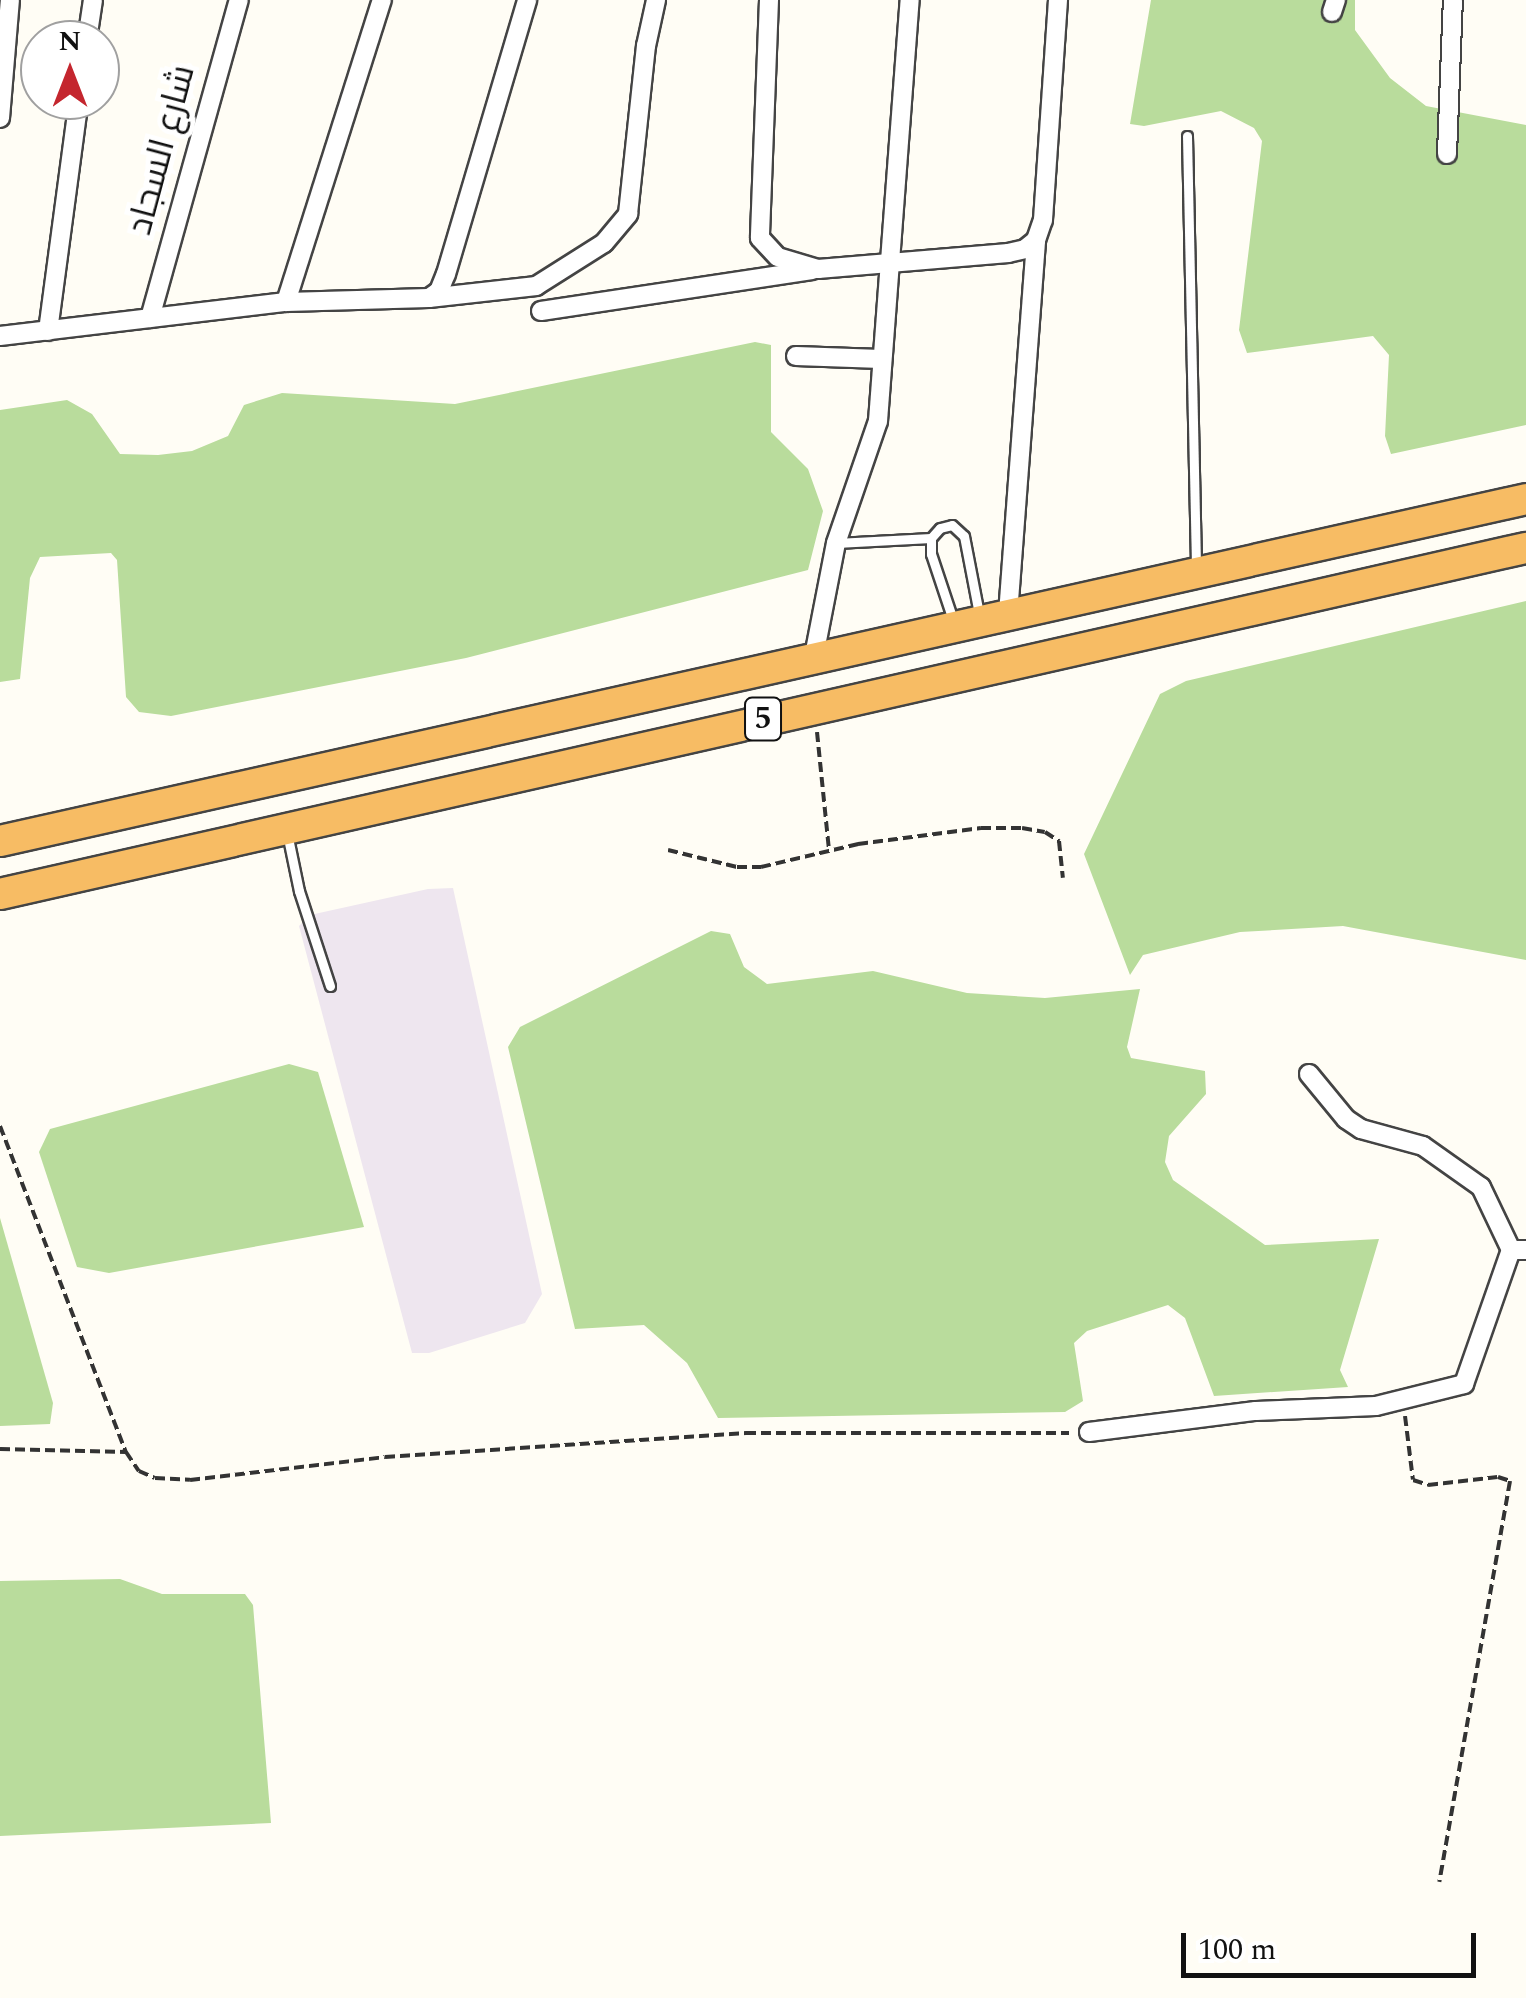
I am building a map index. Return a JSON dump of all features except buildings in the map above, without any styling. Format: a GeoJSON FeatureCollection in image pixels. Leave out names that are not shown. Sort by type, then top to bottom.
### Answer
{"type":"FeatureCollection","features":[{"type":"Feature","properties":{"kind":"highway","name":"5"},"geometry":{"type":"LineString","coordinates":[[0,841],[1526,499]]}},
{"type":"Feature","properties":{"kind":"highway","name":"5"},"geometry":{"type":"LineString","coordinates":[[0,894],[1526,548]]}},
{"type":"Feature","properties":{"kind":"highway"},"geometry":{"type":"LineString","coordinates":[[125,813],[135,864]]}},
{"type":"Feature","properties":{"kind":"street"},"geometry":{"type":"LineString","coordinates":[[0,118],[10,0]]}},
{"type":"Feature","properties":{"kind":"street","name":"شارع السجاد"},"geometry":{"type":"LineString","coordinates":[[150,318],[239,0]]}},
{"type":"Feature","properties":{"kind":"street"},"geometry":{"type":"LineString","coordinates":[[286,302],[382,0]]}},
{"type":"Feature","properties":{"kind":"street"},"geometry":{"type":"LineString","coordinates":[[429,298],[439,291],[446,274],[528,0]]}},
{"type":"Feature","properties":{"kind":"street"},"geometry":{"type":"LineString","coordinates":[[0,336],[286,302],[429,298],[536,286],[604,243],[628,214],[646,46],[656,0]]}},
{"type":"Feature","properties":{"kind":"street"},"geometry":{"type":"LineString","coordinates":[[769,0],[760,238],[778,257],[818,270]]}},
{"type":"Feature","properties":{"kind":"street"},"geometry":{"type":"LineString","coordinates":[[814,656],[836,543],[878,421],[910,0]]}},
{"type":"Feature","properties":{"kind":"street"},"geometry":{"type":"LineString","coordinates":[[981,620],[1036,240],[1043,220],[1058,0]]}},
{"type":"Feature","properties":{"kind":"street"},"geometry":{"type":"LineString","coordinates":[[1447,154],[1453,0]]}},
{"type":"Feature","properties":{"kind":"street"},"geometry":{"type":"LineString","coordinates":[[48,331],[76,120]]}},
{"type":"Feature","properties":{"kind":"street"},"geometry":{"type":"LineString","coordinates":[[540,312],[818,270],[1008,253],[1025,250],[1036,240]]}},
{"type":"Feature","properties":{"kind":"street"},"geometry":{"type":"LineString","coordinates":[[796,356],[881,359]]}},
{"type":"Feature","properties":{"kind":"street"},"geometry":{"type":"LineString","coordinates":[[1089,1432],[1256,1411],[1376,1406],[1464,1384],[1518,1250],[1481,1187],[1423,1146],[1378,1137],[1346,1120],[1309,1074]]}},
{"type":"Feature","properties":{"kind":"lane"},"geometry":{"type":"LineString","coordinates":[[1187,136],[1196,573]]}},
{"type":"Feature","properties":{"kind":"lane"},"geometry":{"type":"LineString","coordinates":[[952,526],[964,536],[981,620],[931,554],[932,538],[940,528],[952,526]]}},
{"type":"Feature","properties":{"kind":"lane"},"geometry":{"type":"LineString","coordinates":[[836,543],[932,538]]}},
{"type":"Feature","properties":{"kind":"lane"},"geometry":{"type":"LineString","coordinates":[[287,830],[299,891],[330,986]]}},
{"type":"Feature","properties":{"kind":"path"},"geometry":{"type":"LineString","coordinates":[[814,707],[829,850]]}},
{"type":"Feature","properties":{"kind":"path"},"geometry":{"type":"LineString","coordinates":[[668,850],[737,868],[761,868],[829,850],[982,828],[1022,828],[1045,832],[1059,841],[1063,878]]}},
{"type":"Feature","properties":{"kind":"path"},"geometry":{"type":"LineString","coordinates":[[0,1126],[126,1452],[139,1471],[155,1478],[190,1480],[385,1457],[746,1434],[1089,1432]]}},
{"type":"Feature","properties":{"kind":"path"},"geometry":{"type":"LineString","coordinates":[[1402,1399],[1414,1480],[1428,1484],[1498,1477],[1510,1481],[1438,1882]]}},
{"type":"Feature","properties":{"kind":"path"},"geometry":{"type":"LineString","coordinates":[[0,1449],[126,1452]]}},
{"type":"Feature","properties":{"kind":"shaded area"},"geometry":{"type":"Polygon","coordinates":[[[453,888],[542,1294],[525,1323],[429,1353],[412,1353],[299,926],[310,915],[428,889],[453,888]]]}},
{"type":"Feature","properties":{"kind":"green space"},"geometry":{"type":"Polygon","coordinates":[[[1151,0],[1355,0],[1355,30],[1390,78],[1426,106],[1526,125],[1526,425],[1391,454],[1385,436],[1389,355],[1373,336],[1247,353],[1239,330],[1262,141],[1254,128],[1221,111],[1144,126],[1130,124],[1151,0]]]}},
{"type":"Feature","properties":{"kind":"green space"},"geometry":{"type":"Polygon","coordinates":[[[755,342],[771,345],[771,432],[808,469],[823,511],[808,570],[466,658],[171,716],[139,712],[126,697],[117,560],[111,553],[40,557],[30,578],[20,679],[0,682],[0,410],[67,400],[92,414],[120,454],[158,455],[192,451],[228,436],[244,405],[282,393],[455,404],[755,342]]]}},
{"type":"Feature","properties":{"kind":"green space"},"geometry":{"type":"Polygon","coordinates":[[[1526,601],[1526,960],[1343,926],[1240,932],[1143,955],[1130,975],[1084,854],[1160,694],[1186,681],[1526,601]]]}},
{"type":"Feature","properties":{"kind":"green space"},"geometry":{"type":"Polygon","coordinates":[[[711,931],[730,934],[744,967],[767,984],[873,971],[967,993],[1045,998],[1140,989],[1127,1047],[1131,1058],[1205,1071],[1206,1094],[1169,1136],[1165,1162],[1173,1180],[1265,1245],[1379,1239],[1340,1370],[1348,1387],[1214,1396],[1185,1318],[1168,1305],[1087,1331],[1074,1343],[1083,1401],[1065,1412],[718,1418],[687,1363],[644,1325],[575,1329],[508,1047],[520,1027],[711,931]]]}},
{"type":"Feature","properties":{"kind":"green space"},"geometry":{"type":"Polygon","coordinates":[[[289,1064],[318,1072],[364,1227],[109,1273],[77,1267],[39,1152],[50,1129],[289,1064]]]}},
{"type":"Feature","properties":{"kind":"green space"},"geometry":{"type":"Polygon","coordinates":[[[0,1218],[53,1403],[50,1424],[0,1426],[0,1218]]]}},
{"type":"Feature","properties":{"kind":"green space"},"geometry":{"type":"Polygon","coordinates":[[[120,1579],[162,1594],[245,1594],[253,1605],[271,1823],[0,1836],[0,1581],[120,1579]]]}}]}
